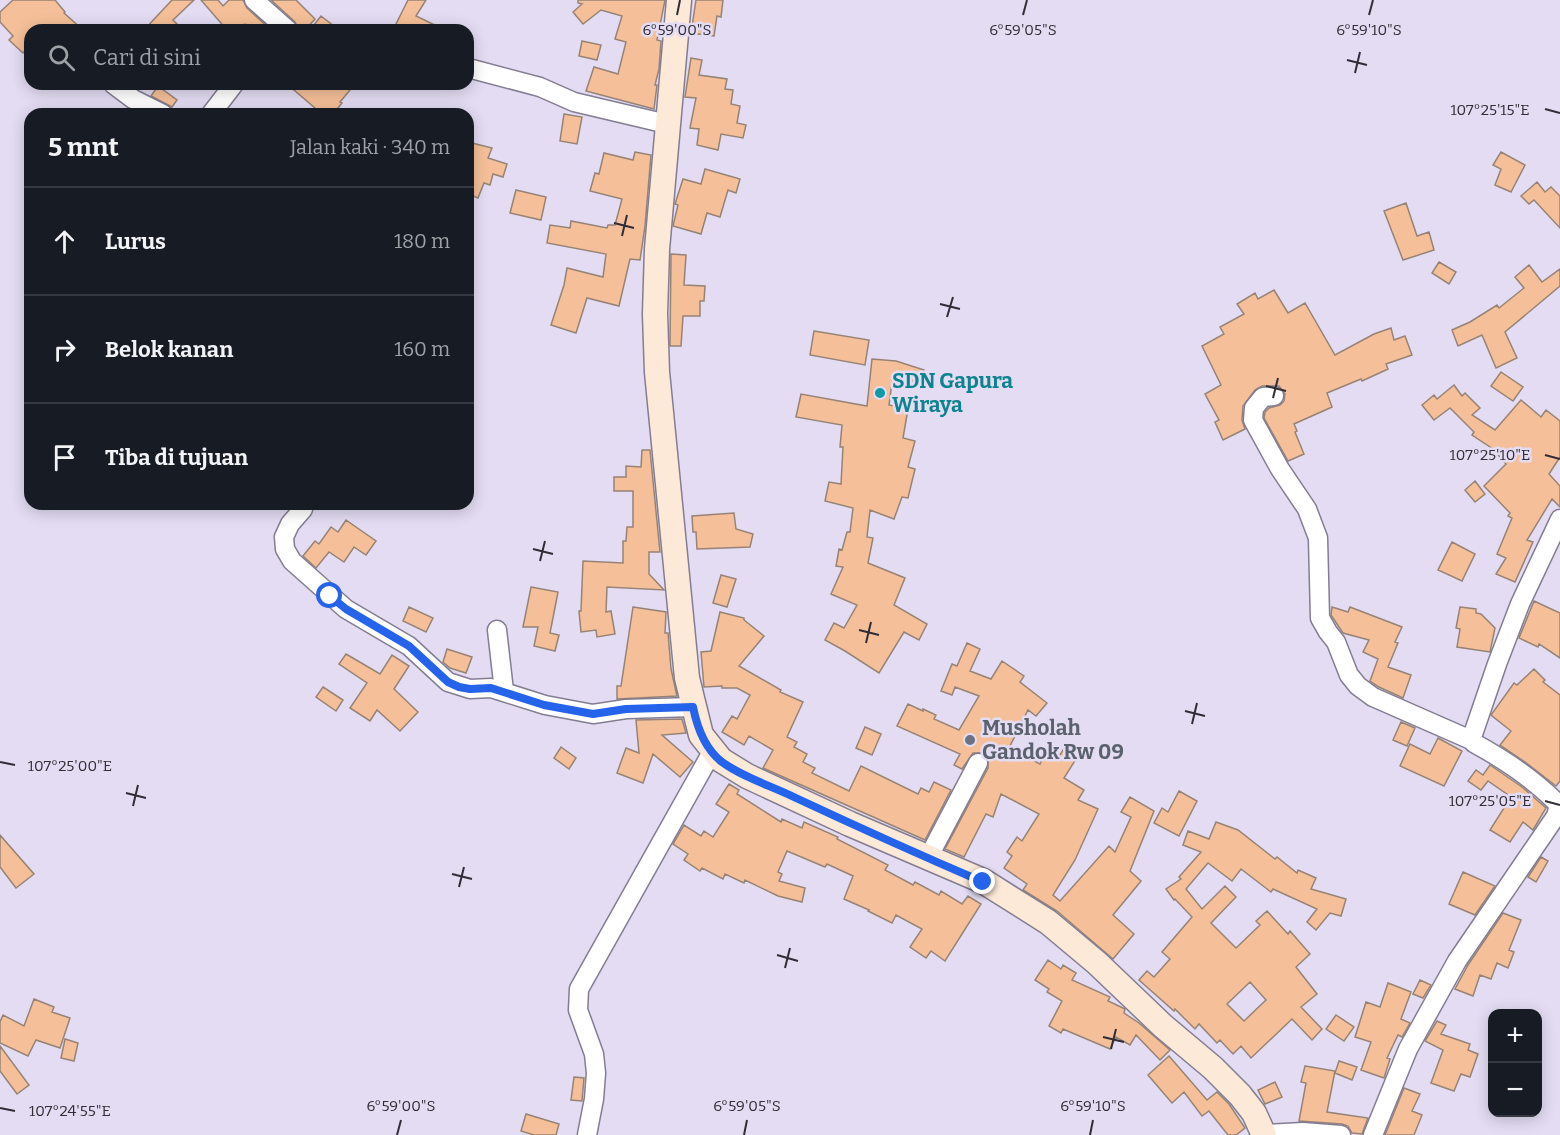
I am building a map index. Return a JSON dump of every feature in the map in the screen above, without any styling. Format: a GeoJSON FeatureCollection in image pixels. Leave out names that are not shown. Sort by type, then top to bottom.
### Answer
{"type":"FeatureCollection","features":[{"type":"Feature","properties":{"kind":"main road"},"geometry":{"type":"LineString","coordinates":[[679,0],[657,249],[655,314],[657,372],[680,619],[687,678],[701,735],[722,762],[747,776],[983,882],[1048,922],[1213,1068],[1254,1113],[1264,1135]]}},
{"type":"Feature","properties":{"kind":"street"},"geometry":{"type":"LineString","coordinates":[[254,0],[275,24]]}},
{"type":"Feature","properties":{"kind":"street"},"geometry":{"type":"LineString","coordinates":[[474,70],[540,87],[574,102],[667,124]]}},
{"type":"Feature","properties":{"kind":"street"},"geometry":{"type":"LineString","coordinates":[[121,90],[151,108]]}},
{"type":"Feature","properties":{"kind":"street"},"geometry":{"type":"LineString","coordinates":[[216,108],[229,90]]}},
{"type":"Feature","properties":{"kind":"street"},"geometry":{"type":"LineString","coordinates":[[1274,396],[1263,397],[1254,408],[1253,420],[1280,469],[1306,509],[1318,537],[1320,618],[1336,642],[1349,675],[1358,686],[1373,697],[1471,740],[1522,772],[1558,805],[1556,816],[1457,961],[1408,1049],[1372,1135]]}},
{"type":"Feature","properties":{"kind":"street"},"geometry":{"type":"LineString","coordinates":[[302,510],[290,524],[284,537],[285,549],[292,561],[346,609],[409,646],[448,682],[470,689],[491,688],[544,705],[593,714],[626,709],[693,707]]}},
{"type":"Feature","properties":{"kind":"street"},"geometry":{"type":"LineString","coordinates":[[1471,740],[1520,604],[1560,519]]}},
{"type":"Feature","properties":{"kind":"street"},"geometry":{"type":"LineString","coordinates":[[497,630],[504,691]]}},
{"type":"Feature","properties":{"kind":"street"},"geometry":{"type":"LineString","coordinates":[[587,1135],[596,1074],[594,1054],[578,1010],[579,989],[712,752]]}},
{"type":"Feature","properties":{"kind":"street"},"geometry":{"type":"LineString","coordinates":[[928,858],[978,763]]}},
{"type":"Feature","properties":{"kind":"street"},"geometry":{"type":"LineString","coordinates":[[1264,1135],[1303,1132],[1341,1135]]}},
{"type":"Feature","properties":{"kind":"building"},"geometry":{"type":"Polygon","coordinates":[[[13,0],[55,0],[64,13],[76,24],[24,24],[23,53],[9,40],[13,36],[0,22],[0,12],[13,0]]]}},
{"type":"Feature","properties":{"kind":"building"},"geometry":{"type":"Polygon","coordinates":[[[172,0],[194,0],[173,20],[177,24],[150,24],[172,0]]]}},
{"type":"Feature","properties":{"kind":"building"},"geometry":{"type":"Polygon","coordinates":[[[201,0],[218,0],[223,6],[229,0],[243,0],[247,8],[264,24],[245,24],[222,24],[201,0]]]}},
{"type":"Feature","properties":{"kind":"building"},"geometry":{"type":"Polygon","coordinates":[[[271,0],[296,0],[315,19],[310,24],[296,24],[271,0]]]}},
{"type":"Feature","properties":{"kind":"building"},"geometry":{"type":"Polygon","coordinates":[[[408,0],[426,0],[416,16],[433,24],[396,24],[408,0]]]}},
{"type":"Feature","properties":{"kind":"building"},"geometry":{"type":"Polygon","coordinates":[[[578,0],[665,0],[657,40],[661,41],[654,109],[586,91],[594,67],[618,74],[626,42],[615,39],[622,16],[601,10],[583,24],[573,12],[582,4],[578,3],[578,0]]]}},
{"type":"Feature","properties":{"kind":"building"},"geometry":{"type":"Polygon","coordinates":[[[696,0],[723,0],[721,17],[717,16],[714,36],[691,33],[696,0]]]}},
{"type":"Feature","properties":{"kind":"building"},"geometry":{"type":"Polygon","coordinates":[[[321,16],[331,24],[315,24],[321,16]]]}},
{"type":"Feature","properties":{"kind":"building"},"geometry":{"type":"Polygon","coordinates":[[[582,41],[601,45],[597,60],[579,56],[582,41]]]}},
{"type":"Feature","properties":{"kind":"building"},"geometry":{"type":"Polygon","coordinates":[[[691,58],[702,60],[699,75],[727,79],[725,89],[733,90],[731,104],[740,106],[737,123],[746,125],[743,138],[721,134],[718,150],[697,145],[699,129],[690,128],[696,98],[685,97],[691,58]]]}},
{"type":"Feature","properties":{"kind":"building"},"geometry":{"type":"Polygon","coordinates":[[[155,90],[163,90],[177,100],[172,107],[151,96],[155,90]]]}},
{"type":"Feature","properties":{"kind":"building"},"geometry":{"type":"Polygon","coordinates":[[[294,90],[350,90],[338,108],[315,108],[294,90]]]}},
{"type":"Feature","properties":{"kind":"building"},"geometry":{"type":"Polygon","coordinates":[[[564,114],[582,117],[577,144],[560,141],[564,114]]]}},
{"type":"Feature","properties":{"kind":"building"},"geometry":{"type":"Polygon","coordinates":[[[474,144],[492,148],[488,158],[507,164],[503,177],[493,174],[490,185],[484,183],[478,198],[474,196],[474,144]]]}},
{"type":"Feature","properties":{"kind":"building"},"geometry":{"type":"Polygon","coordinates":[[[635,152],[651,155],[645,226],[640,260],[630,259],[619,306],[587,298],[576,333],[551,325],[567,268],[603,277],[606,254],[547,243],[550,225],[570,228],[571,221],[607,228],[608,225],[615,225],[622,199],[590,191],[595,173],[599,174],[604,153],[633,160],[635,152]]]}},
{"type":"Feature","properties":{"kind":"building"},"geometry":{"type":"Polygon","coordinates":[[[1501,152],[1525,165],[1511,192],[1495,185],[1501,169],[1493,165],[1501,152]]]}},
{"type":"Feature","properties":{"kind":"building"},"geometry":{"type":"Polygon","coordinates":[[[705,169],[740,179],[736,193],[728,190],[720,217],[707,213],[701,234],[673,226],[678,205],[675,204],[683,179],[701,184],[705,169]]]}},
{"type":"Feature","properties":{"kind":"building"},"geometry":{"type":"Polygon","coordinates":[[[1537,182],[1545,192],[1551,187],[1560,196],[1560,228],[1534,200],[1529,204],[1521,196],[1537,182]]]}},
{"type":"Feature","properties":{"kind":"building"},"geometry":{"type":"Polygon","coordinates":[[[516,190],[546,197],[541,220],[510,213],[516,190]]]}},
{"type":"Feature","properties":{"kind":"building"},"geometry":{"type":"Polygon","coordinates":[[[1406,203],[1417,236],[1429,232],[1434,250],[1403,260],[1384,211],[1406,203]]]}},
{"type":"Feature","properties":{"kind":"building"},"geometry":{"type":"Polygon","coordinates":[[[671,254],[686,255],[684,285],[705,286],[704,301],[700,301],[700,316],[683,316],[681,346],[670,346],[671,254]]]}},
{"type":"Feature","properties":{"kind":"building"},"geometry":{"type":"Polygon","coordinates":[[[1439,262],[1456,272],[1449,284],[1432,273],[1439,262]]]}},
{"type":"Feature","properties":{"kind":"building"},"geometry":{"type":"Polygon","coordinates":[[[1529,265],[1542,282],[1560,269],[1560,286],[1505,332],[1517,358],[1496,368],[1482,335],[1458,346],[1452,330],[1497,305],[1499,308],[1524,288],[1515,277],[1529,265]]]}},
{"type":"Feature","properties":{"kind":"building"},"geometry":{"type":"Polygon","coordinates":[[[1274,290],[1288,313],[1305,303],[1335,355],[1374,334],[1391,328],[1394,340],[1405,336],[1412,355],[1386,364],[1388,369],[1362,381],[1361,379],[1327,393],[1332,407],[1294,424],[1304,454],[1288,461],[1264,418],[1269,408],[1280,405],[1284,401],[1285,394],[1279,386],[1262,386],[1255,390],[1243,406],[1242,420],[1245,429],[1223,440],[1215,422],[1219,420],[1205,394],[1221,385],[1202,346],[1224,334],[1220,327],[1244,314],[1237,304],[1255,293],[1258,299],[1274,290]]]}},
{"type":"Feature","properties":{"kind":"building","name":"SDN Gapura Wiraya"},"geometry":{"type":"Polygon","coordinates":[[[814,331],[869,340],[865,365],[810,355],[814,331]]]}},
{"type":"Feature","properties":{"kind":"building"},"geometry":{"type":"Polygon","coordinates":[[[872,359],[896,361],[924,370],[920,383],[893,375],[889,405],[908,409],[903,438],[915,441],[908,467],[915,469],[908,498],[902,497],[894,519],[870,510],[867,537],[873,538],[868,563],[905,578],[894,605],[927,624],[919,640],[904,632],[879,673],[825,640],[834,623],[844,628],[857,605],[831,594],[843,567],[836,566],[839,549],[842,550],[847,532],[850,532],[853,508],[825,501],[829,482],[841,484],[842,425],[796,417],[801,394],[867,406],[872,359]]]}},
{"type":"Feature","properties":{"kind":"building"},"geometry":{"type":"Polygon","coordinates":[[[1501,372],[1523,387],[1513,401],[1491,386],[1501,372]]]}},
{"type":"Feature","properties":{"kind":"building"},"geometry":{"type":"Polygon","coordinates":[[[1454,385],[1462,396],[1465,393],[1480,408],[1472,415],[1495,430],[1521,400],[1541,417],[1546,410],[1560,421],[1560,457],[1549,474],[1560,486],[1560,507],[1552,499],[1527,540],[1533,542],[1515,582],[1496,574],[1506,558],[1497,554],[1512,518],[1484,486],[1506,464],[1493,449],[1472,435],[1474,432],[1450,408],[1434,420],[1422,405],[1434,395],[1437,399],[1454,385]]]}},
{"type":"Feature","properties":{"kind":"building"},"geometry":{"type":"Polygon","coordinates":[[[642,450],[650,450],[660,552],[649,552],[649,574],[664,590],[607,587],[606,612],[611,611],[615,634],[597,637],[596,630],[581,632],[579,611],[581,611],[583,561],[623,563],[623,541],[626,541],[627,527],[633,527],[633,491],[614,491],[614,477],[626,477],[626,466],[641,467],[642,450]]]}},
{"type":"Feature","properties":{"kind":"building"},"geometry":{"type":"Polygon","coordinates":[[[1475,481],[1485,494],[1475,502],[1465,490],[1475,481]]]}},
{"type":"Feature","properties":{"kind":"building"},"geometry":{"type":"Polygon","coordinates":[[[734,513],[736,529],[753,534],[750,547],[697,549],[692,516],[734,513]]]}},
{"type":"Feature","properties":{"kind":"building"},"geometry":{"type":"Polygon","coordinates":[[[346,520],[376,541],[366,555],[354,547],[344,562],[329,552],[316,568],[303,556],[315,541],[319,544],[331,527],[338,532],[346,520]]]}},
{"type":"Feature","properties":{"kind":"building"},"geometry":{"type":"Polygon","coordinates":[[[1452,542],[1475,554],[1462,581],[1438,570],[1452,542]]]}},
{"type":"Feature","properties":{"kind":"building"},"geometry":{"type":"Polygon","coordinates":[[[721,575],[736,579],[727,607],[713,603],[721,575]]]}},
{"type":"Feature","properties":{"kind":"building"},"geometry":{"type":"Polygon","coordinates":[[[531,587],[558,592],[550,633],[559,635],[555,651],[534,646],[538,627],[523,627],[531,587]]]}},
{"type":"Feature","properties":{"kind":"building"},"geometry":{"type":"Polygon","coordinates":[[[1534,601],[1560,613],[1560,658],[1539,644],[1538,647],[1519,638],[1534,601]]]}},
{"type":"Feature","properties":{"kind":"building"},"geometry":{"type":"Polygon","coordinates":[[[409,607],[433,618],[426,632],[403,621],[409,607]]]}},
{"type":"Feature","properties":{"kind":"building"},"geometry":{"type":"Polygon","coordinates":[[[633,607],[666,612],[665,633],[668,633],[671,669],[677,696],[617,699],[617,686],[621,686],[633,607]]]}},
{"type":"Feature","properties":{"kind":"building"},"geometry":{"type":"Polygon","coordinates":[[[1332,607],[1348,612],[1350,607],[1402,627],[1388,667],[1411,675],[1403,698],[1370,681],[1378,659],[1363,652],[1369,640],[1343,633],[1331,615],[1332,607]]]}},
{"type":"Feature","properties":{"kind":"building"},"geometry":{"type":"Polygon","coordinates":[[[1460,607],[1476,609],[1476,613],[1481,614],[1495,628],[1490,652],[1457,647],[1460,629],[1456,628],[1460,607]]]}},
{"type":"Feature","properties":{"kind":"building"},"geometry":{"type":"Polygon","coordinates":[[[720,612],[744,618],[764,636],[739,666],[781,690],[780,692],[803,702],[787,737],[797,742],[794,747],[807,754],[803,762],[815,768],[812,773],[849,791],[861,766],[918,794],[921,788],[929,792],[934,782],[951,790],[925,840],[763,768],[773,750],[749,736],[744,745],[722,732],[732,716],[737,719],[750,695],[737,688],[704,687],[701,652],[711,651],[720,612]]]}},
{"type":"Feature","properties":{"kind":"building"},"geometry":{"type":"Polygon","coordinates":[[[967,643],[980,649],[970,671],[991,679],[1002,661],[1024,676],[1020,682],[1047,703],[1036,716],[1028,710],[1010,746],[1014,748],[1013,750],[1040,764],[1045,754],[1057,760],[1063,750],[1076,759],[1064,778],[1084,790],[1078,800],[1098,809],[1075,860],[1053,895],[1060,901],[1109,846],[1115,852],[1131,817],[1121,812],[1130,797],[1154,811],[1130,871],[1141,881],[1113,915],[1134,934],[1113,959],[1057,911],[1023,890],[1027,884],[1004,868],[1012,856],[1007,852],[1017,837],[1022,841],[1039,814],[1001,794],[993,817],[986,814],[964,857],[945,849],[988,768],[988,758],[983,753],[973,753],[962,769],[954,765],[960,754],[897,726],[908,704],[936,715],[934,719],[959,730],[979,696],[955,687],[952,695],[941,691],[952,664],[957,666],[967,643]]]}},
{"type":"Feature","properties":{"kind":"building"},"geometry":{"type":"Polygon","coordinates":[[[447,649],[472,657],[466,673],[450,668],[443,662],[447,649]]]}},
{"type":"Feature","properties":{"kind":"building"},"geometry":{"type":"Polygon","coordinates":[[[346,654],[380,674],[392,655],[409,666],[394,689],[418,712],[400,731],[377,710],[370,721],[350,708],[367,683],[339,664],[346,654]]]}},
{"type":"Feature","properties":{"kind":"building"},"geometry":{"type":"Polygon","coordinates":[[[1534,669],[1545,680],[1543,682],[1560,695],[1560,781],[1556,786],[1500,745],[1511,731],[1491,715],[1514,683],[1517,685],[1534,669]]]}},
{"type":"Feature","properties":{"kind":"building"},"geometry":{"type":"Polygon","coordinates":[[[323,687],[343,700],[336,711],[316,697],[323,687]]]}},
{"type":"Feature","properties":{"kind":"building"},"geometry":{"type":"Polygon","coordinates":[[[682,719],[686,733],[662,735],[693,762],[680,777],[653,754],[643,783],[617,773],[626,748],[639,753],[636,720],[682,719]]]}},
{"type":"Feature","properties":{"kind":"building"},"geometry":{"type":"Polygon","coordinates":[[[1401,722],[1415,728],[1407,746],[1393,740],[1401,722]]]}},
{"type":"Feature","properties":{"kind":"building"},"geometry":{"type":"Polygon","coordinates":[[[865,727],[881,734],[872,755],[856,748],[865,727]]]}},
{"type":"Feature","properties":{"kind":"building"},"geometry":{"type":"Polygon","coordinates":[[[1438,738],[1462,751],[1444,786],[1400,766],[1410,744],[1430,754],[1438,738]]]}},
{"type":"Feature","properties":{"kind":"building"},"geometry":{"type":"Polygon","coordinates":[[[561,747],[576,758],[569,769],[554,758],[561,747]]]}},
{"type":"Feature","properties":{"kind":"building"},"geometry":{"type":"Polygon","coordinates":[[[1490,765],[1522,787],[1546,808],[1533,830],[1523,822],[1510,842],[1490,830],[1511,797],[1488,781],[1481,790],[1468,781],[1476,770],[1483,775],[1490,765]]]}},
{"type":"Feature","properties":{"kind":"building"},"geometry":{"type":"Polygon","coordinates":[[[729,784],[739,790],[737,794],[781,822],[782,819],[802,828],[804,822],[838,837],[837,839],[888,865],[885,870],[913,885],[915,882],[939,895],[941,891],[962,904],[968,896],[981,904],[945,961],[931,951],[926,958],[910,947],[922,929],[896,915],[892,923],[844,899],[853,876],[827,864],[825,867],[787,851],[778,872],[782,874],[779,881],[805,888],[802,902],[778,896],[745,880],[744,883],[725,874],[723,879],[702,868],[700,871],[684,860],[688,854],[673,844],[684,825],[701,836],[704,831],[713,837],[729,812],[716,804],[729,784]]]}},
{"type":"Feature","properties":{"kind":"building"},"geometry":{"type":"Polygon","coordinates":[[[1179,791],[1197,801],[1179,836],[1154,823],[1162,808],[1168,812],[1179,791]]]}},
{"type":"Feature","properties":{"kind":"building"},"geometry":{"type":"Polygon","coordinates":[[[1216,822],[1238,830],[1297,873],[1298,870],[1316,878],[1311,889],[1346,899],[1341,916],[1330,913],[1316,930],[1307,922],[1317,909],[1273,889],[1271,892],[1241,869],[1232,881],[1208,863],[1186,889],[1202,909],[1225,886],[1236,897],[1211,923],[1236,948],[1260,925],[1256,921],[1267,911],[1288,934],[1290,931],[1310,954],[1296,967],[1317,994],[1301,1007],[1322,1029],[1312,1040],[1292,1019],[1251,1058],[1241,1046],[1233,1054],[1220,1040],[1217,1043],[1199,1024],[1195,1029],[1175,1009],[1174,1011],[1139,980],[1147,971],[1154,977],[1170,959],[1162,952],[1192,917],[1166,889],[1181,879],[1179,877],[1201,852],[1183,845],[1188,831],[1209,839],[1216,822]],[[1250,982],[1227,1004],[1244,1021],[1266,1000],[1250,982]]]}},
{"type":"Feature","properties":{"kind":"building"},"geometry":{"type":"Polygon","coordinates":[[[0,835],[34,874],[16,888],[0,867],[0,835]]]}},
{"type":"Feature","properties":{"kind":"building"},"geometry":{"type":"Polygon","coordinates":[[[1541,857],[1548,861],[1536,882],[1528,877],[1541,857]]]}},
{"type":"Feature","properties":{"kind":"building"},"geometry":{"type":"Polygon","coordinates":[[[1463,872],[1495,886],[1475,915],[1449,904],[1463,872]]]}},
{"type":"Feature","properties":{"kind":"building"},"geometry":{"type":"Polygon","coordinates":[[[1503,913],[1521,920],[1509,950],[1514,952],[1508,968],[1497,963],[1491,979],[1480,975],[1473,996],[1455,989],[1468,965],[1503,913]]]}},
{"type":"Feature","properties":{"kind":"building"},"geometry":{"type":"Polygon","coordinates":[[[1048,960],[1061,969],[1063,965],[1076,973],[1072,980],[1110,997],[1108,1001],[1125,1009],[1124,1013],[1170,1050],[1160,1060],[1136,1035],[1130,1045],[1116,1037],[1110,1049],[1063,1029],[1061,1033],[1049,1026],[1062,1001],[1047,992],[1049,989],[1035,980],[1048,960]]]}},
{"type":"Feature","properties":{"kind":"building"},"geometry":{"type":"Polygon","coordinates":[[[1420,980],[1431,985],[1423,998],[1413,994],[1420,980]]]}},
{"type":"Feature","properties":{"kind":"building"},"geometry":{"type":"Polygon","coordinates":[[[1388,983],[1411,992],[1401,1019],[1410,1023],[1402,1037],[1398,1035],[1387,1058],[1390,1059],[1384,1078],[1361,1070],[1371,1042],[1355,1037],[1366,1002],[1380,1007],[1388,983]]]}},
{"type":"Feature","properties":{"kind":"building"},"geometry":{"type":"Polygon","coordinates":[[[34,999],[54,1007],[52,1012],[70,1018],[60,1048],[36,1040],[28,1056],[0,1043],[0,1022],[3,1015],[24,1026],[34,999]]]}},
{"type":"Feature","properties":{"kind":"building"},"geometry":{"type":"Polygon","coordinates":[[[1336,1015],[1354,1027],[1344,1041],[1326,1029],[1336,1015]]]}},
{"type":"Feature","properties":{"kind":"building"},"geometry":{"type":"Polygon","coordinates":[[[1437,1021],[1446,1025],[1441,1034],[1470,1044],[1468,1050],[1478,1054],[1470,1077],[1461,1074],[1454,1091],[1431,1083],[1443,1050],[1425,1041],[1437,1021]]]}},
{"type":"Feature","properties":{"kind":"building"},"geometry":{"type":"Polygon","coordinates":[[[65,1039],[78,1043],[74,1061],[61,1058],[65,1039]]]}},
{"type":"Feature","properties":{"kind":"building"},"geometry":{"type":"Polygon","coordinates":[[[0,1046],[29,1085],[17,1094],[0,1071],[0,1046]]]}},
{"type":"Feature","properties":{"kind":"building"},"geometry":{"type":"Polygon","coordinates":[[[1169,1056],[1207,1100],[1217,1092],[1229,1104],[1245,1128],[1236,1135],[1228,1135],[1209,1111],[1202,1116],[1184,1092],[1172,1103],[1148,1075],[1169,1056]]]}},
{"type":"Feature","properties":{"kind":"building"},"geometry":{"type":"Polygon","coordinates":[[[1339,1061],[1357,1067],[1352,1080],[1335,1073],[1339,1061]]]}},
{"type":"Feature","properties":{"kind":"building"},"geometry":{"type":"Polygon","coordinates":[[[1305,1066],[1335,1071],[1327,1112],[1368,1118],[1362,1134],[1352,1133],[1348,1126],[1342,1124],[1299,1121],[1306,1083],[1301,1082],[1305,1066]]]}},
{"type":"Feature","properties":{"kind":"building"},"geometry":{"type":"Polygon","coordinates":[[[574,1077],[584,1078],[582,1101],[571,1100],[574,1077]]]}},
{"type":"Feature","properties":{"kind":"building"},"geometry":{"type":"Polygon","coordinates":[[[1275,1082],[1282,1097],[1265,1104],[1258,1090],[1275,1082]]]}},
{"type":"Feature","properties":{"kind":"building"},"geometry":{"type":"Polygon","coordinates":[[[1404,1088],[1420,1094],[1412,1111],[1422,1115],[1414,1135],[1385,1135],[1404,1088]]]}},
{"type":"Feature","properties":{"kind":"building"},"geometry":{"type":"Polygon","coordinates":[[[526,1114],[559,1124],[556,1135],[534,1135],[521,1131],[526,1114]]]}},
{"type":"Feature","properties":{"kind":"place","name":"SDN Gapura Wiraya"},"geometry":{"type":"Point","coordinates":[880,393]}},
{"type":"Feature","properties":{"kind":"place","name":"Musholah Gandok Rw 09"},"geometry":{"type":"Point","coordinates":[970,740]}},
{"type":"Feature","properties":{"kind":"route"},"geometry":{"type":"LineString","coordinates":[[330,596],[346,609],[409,646],[448,682],[459,687],[491,688],[544,705],[593,714],[626,709],[693,707],[701,735],[722,762],[849,824],[983,882]]}}]}
